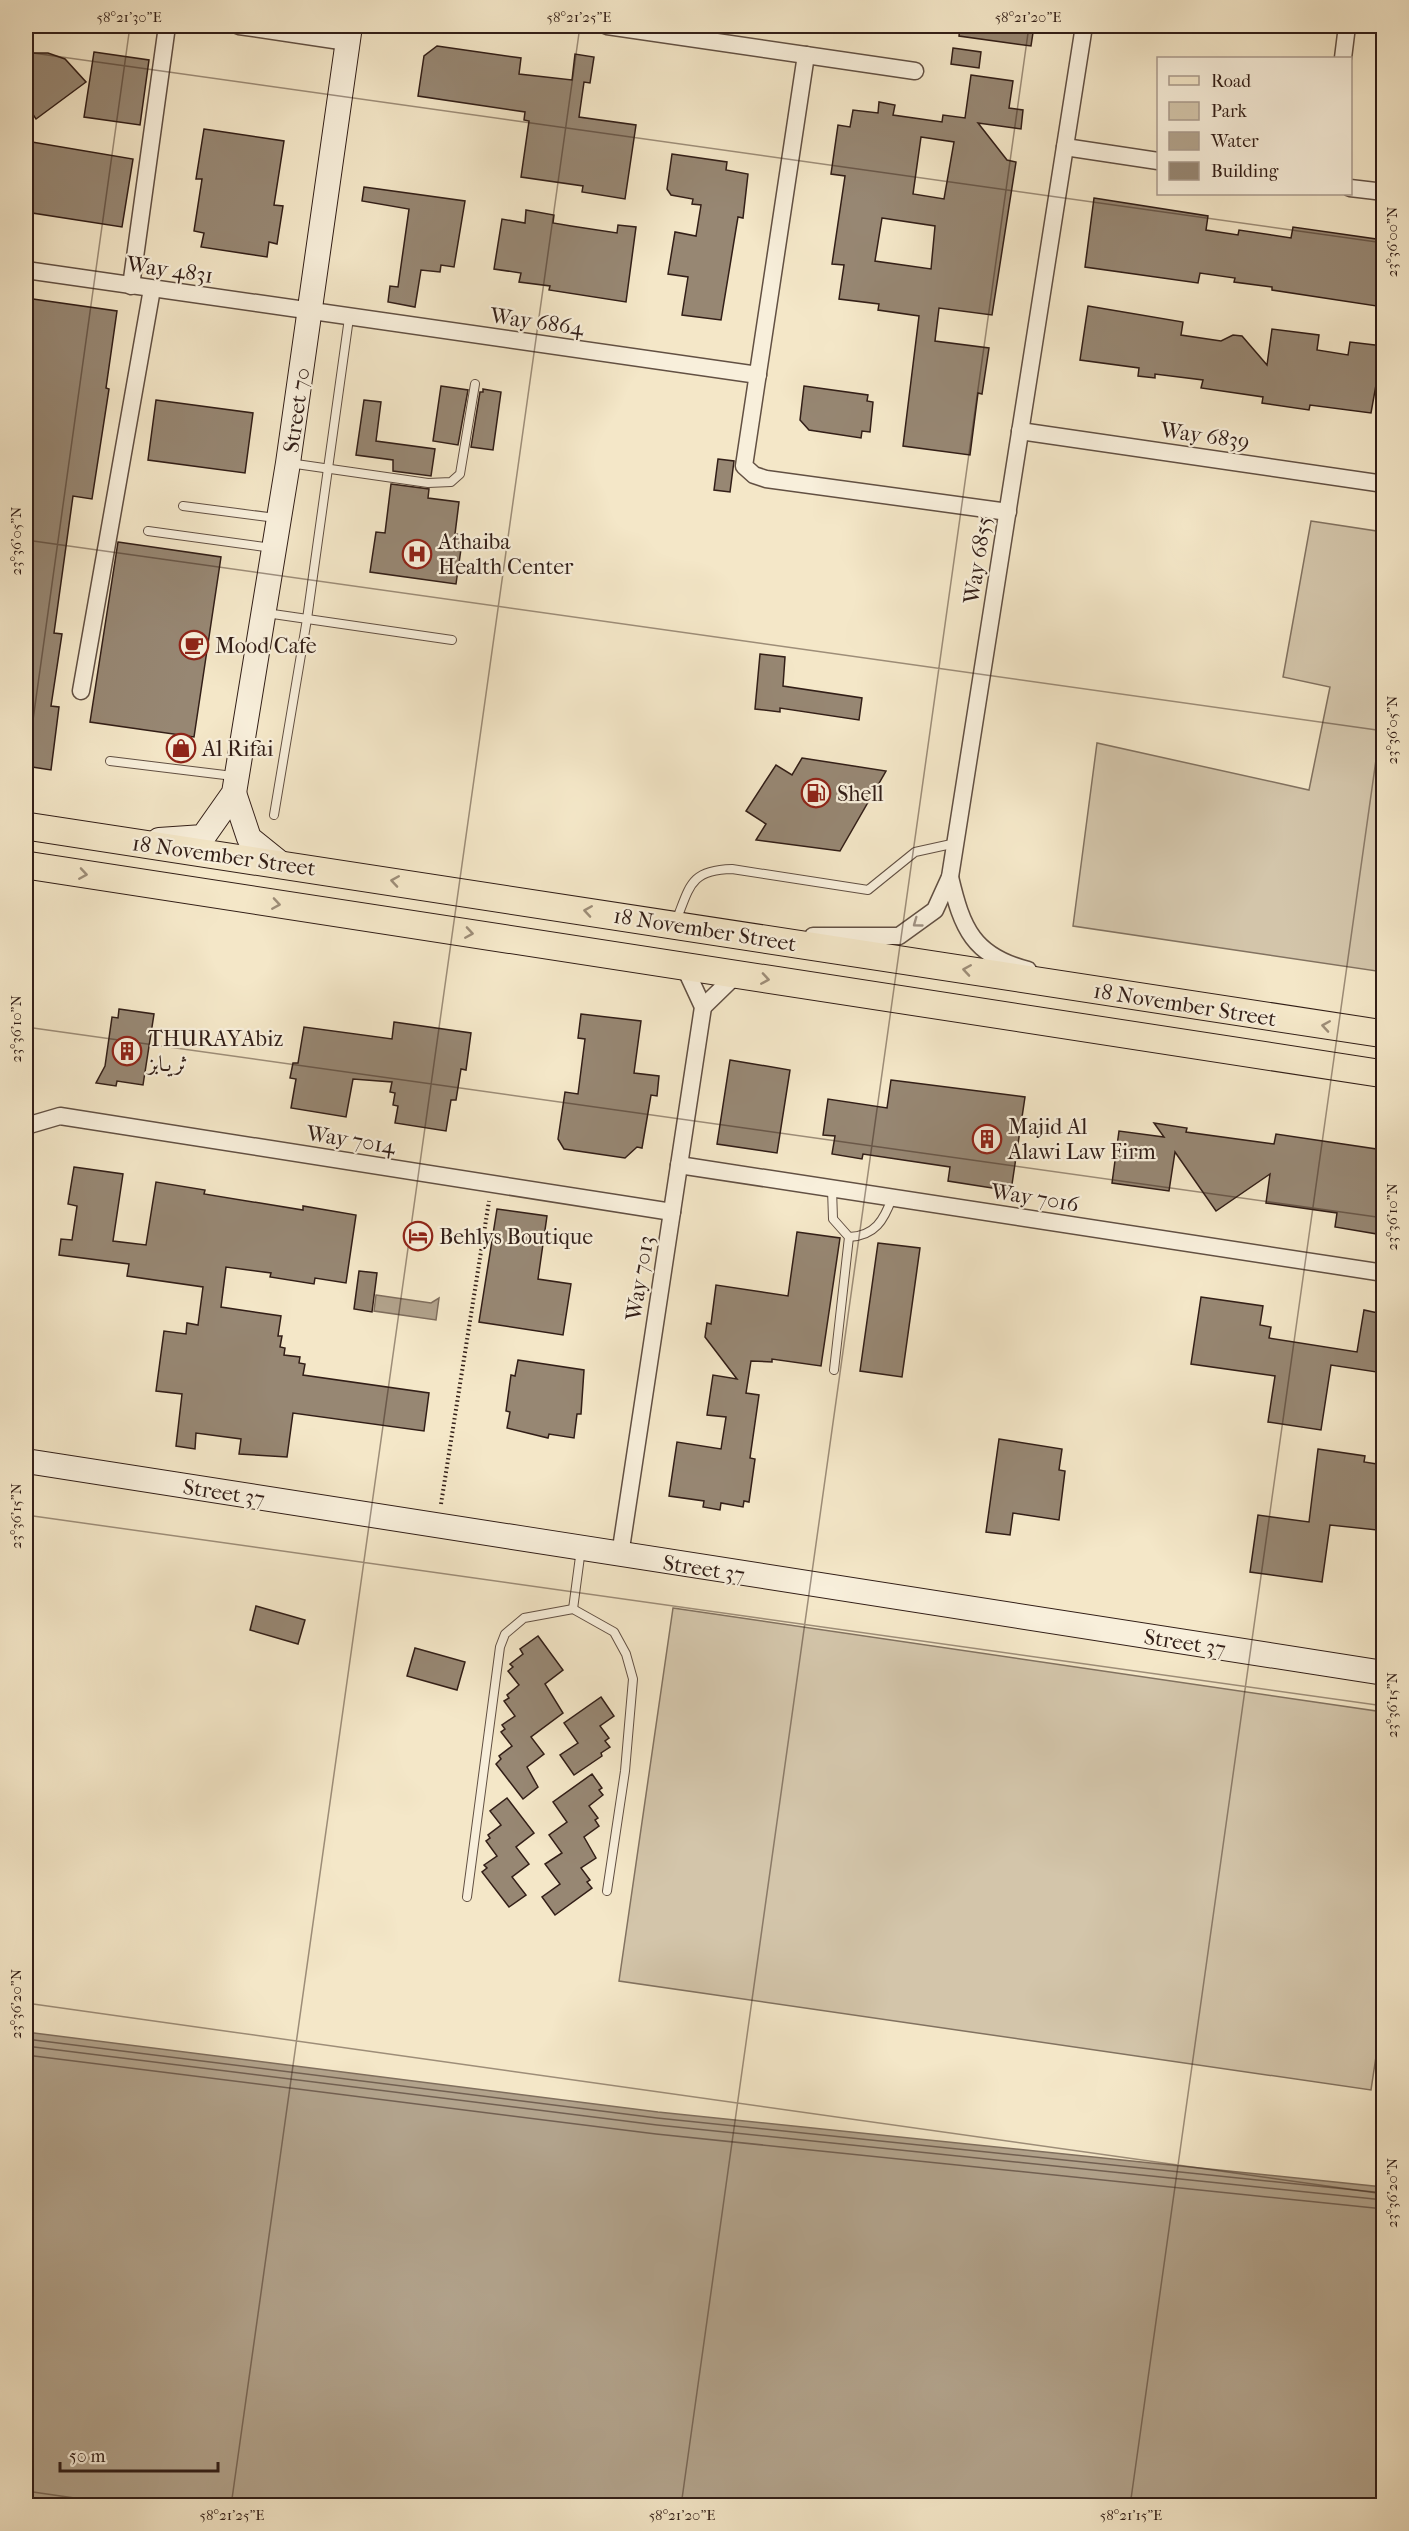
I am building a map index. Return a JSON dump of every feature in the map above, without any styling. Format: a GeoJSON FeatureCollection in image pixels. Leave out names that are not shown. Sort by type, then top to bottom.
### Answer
{"type":"FeatureCollection","features":[{"type":"Feature","properties":{"kind":"main road","name":"18 November Street"},"geometry":{"type":"LineString","coordinates":[[26,826],[280,863],[1383,1034]]}},
{"type":"Feature","properties":{"kind":"main road","name":"18 November Street"},"geometry":{"type":"LineString","coordinates":[[26,865],[1383,1074]]}},
{"type":"Feature","properties":{"kind":"street"},"geometry":{"type":"LineString","coordinates":[[131,286],[167,26]]}},
{"type":"Feature","properties":{"kind":"street"},"geometry":{"type":"LineString","coordinates":[[239,26],[349,34]]}},
{"type":"Feature","properties":{"kind":"street"},"geometry":{"type":"LineString","coordinates":[[607,26],[915,71]]}},
{"type":"Feature","properties":{"kind":"street","name":"Way 6855"},"geometry":{"type":"LineString","coordinates":[[753,937],[899,936],[935,910],[950,877],[1084,26]]}},
{"type":"Feature","properties":{"kind":"street"},"geometry":{"type":"LineString","coordinates":[[1343,57],[1347,26]]}},
{"type":"Feature","properties":{"kind":"street","name":"Street 70"},"geometry":{"type":"LineString","coordinates":[[133,842],[203,837],[235,785],[266,613],[349,34]]}},
{"type":"Feature","properties":{"kind":"street"},"geometry":{"type":"LineString","coordinates":[[806,55],[744,466],[754,475],[766,479],[1008,512]]}},
{"type":"Feature","properties":{"kind":"street"},"geometry":{"type":"LineString","coordinates":[[1065,147],[1157,161]]}},
{"type":"Feature","properties":{"kind":"street"},"geometry":{"type":"LineString","coordinates":[[1352,188],[1383,192]]}},
{"type":"Feature","properties":{"kind":"street","name":"Way 4831"},"geometry":{"type":"LineString","coordinates":[[26,270],[309,312]]}},
{"type":"Feature","properties":{"kind":"street"},"geometry":{"type":"LineString","coordinates":[[81,691],[152,289]]}},
{"type":"Feature","properties":{"kind":"street","name":"Way 6864"},"geometry":{"type":"LineString","coordinates":[[309,312],[758,375]]}},
{"type":"Feature","properties":{"kind":"street","name":"Way 6839"},"geometry":{"type":"LineString","coordinates":[[1020,431],[1383,484]]}},
{"type":"Feature","properties":{"kind":"street","name":"Street 70"},"geometry":{"type":"LineString","coordinates":[[235,785],[249,838],[280,863]]}},
{"type":"Feature","properties":{"kind":"street"},"geometry":{"type":"LineString","coordinates":[[950,877],[958,912],[976,945],[1014,966],[1150,999]]}},
{"type":"Feature","properties":{"kind":"street"},"geometry":{"type":"LineString","coordinates":[[684,966],[703,1007],[737,974]]}},
{"type":"Feature","properties":{"kind":"street","name":"Way 7013"},"geometry":{"type":"LineString","coordinates":[[620,1555],[703,1007]]}},
{"type":"Feature","properties":{"kind":"street","name":"Way 7014"},"geometry":{"type":"LineString","coordinates":[[26,1126],[60,1116],[672,1212]]}},
{"type":"Feature","properties":{"kind":"street","name":"Way 7016"},"geometry":{"type":"LineString","coordinates":[[679,1165],[1383,1273]]}},
{"type":"Feature","properties":{"kind":"street","name":"Street 37"},"geometry":{"type":"LineString","coordinates":[[26,1461],[1383,1673]]}},
{"type":"Feature","properties":{"kind":"lane"},"geometry":{"type":"LineString","coordinates":[[274,814],[307,619],[349,318]]}},
{"type":"Feature","properties":{"kind":"lane"},"geometry":{"type":"LineString","coordinates":[[288,463],[428,483],[451,482],[460,474],[475,384]]}},
{"type":"Feature","properties":{"kind":"lane"},"geometry":{"type":"LineString","coordinates":[[183,506],[279,519]]}},
{"type":"Feature","properties":{"kind":"lane"},"geometry":{"type":"LineString","coordinates":[[148,531],[275,549]]}},
{"type":"Feature","properties":{"kind":"lane"},"geometry":{"type":"LineString","coordinates":[[266,613],[452,640]]}},
{"type":"Feature","properties":{"kind":"lane"},"geometry":{"type":"LineString","coordinates":[[110,761],[235,785]]}},
{"type":"Feature","properties":{"kind":"lane"},"geometry":{"type":"LineString","coordinates":[[675,924],[693,879],[710,870],[732,869],[868,890],[915,852],[956,843]]}},
{"type":"Feature","properties":{"kind":"lane"},"geometry":{"type":"LineString","coordinates":[[832,1189],[833,1219],[849,1237],[834,1370]]}},
{"type":"Feature","properties":{"kind":"lane"},"geometry":{"type":"LineString","coordinates":[[849,1237],[861,1237],[873,1231],[885,1217],[892,1198]]}},
{"type":"Feature","properties":{"kind":"lane"},"geometry":{"type":"LineString","coordinates":[[573,1610],[581,1549]]}},
{"type":"Feature","properties":{"kind":"lane"},"geometry":{"type":"LineString","coordinates":[[467,1897],[505,1634],[524,1618],[573,1610],[614,1632],[626,1654],[633,1679],[625,1771],[607,1891]]}},
{"type":"Feature","properties":{"kind":"path"},"geometry":{"type":"LineString","coordinates":[[438,1526],[492,1184]]}},
{"type":"Feature","properties":{"kind":"green space"},"geometry":{"type":"Polygon","coordinates":[[[1311,521],[1383,532],[1383,972],[1073,926],[1097,743],[1309,790],[1330,687],[1283,677],[1311,521]]]}},
{"type":"Feature","properties":{"kind":"green space"},"geometry":{"type":"Polygon","coordinates":[[[673,1608],[1383,1712],[1384,2003],[1371,2090],[619,1981],[673,1608]]]}},
{"type":"Feature","properties":{"kind":"water"},"geometry":{"type":"Polygon","coordinates":[[[376,1295],[431,1303],[439,1298],[436,1320],[374,1311],[376,1295]]]}},
{"type":"Feature","properties":{"kind":"water"},"geometry":{"type":"Polygon","coordinates":[[[26,2032],[658,2112],[1383,2187],[1383,2505],[26,2505],[26,2032]]]}},
{"type":"Feature","properties":{"kind":"building"},"geometry":{"type":"Polygon","coordinates":[[[960,26],[1034,26],[1031,46],[959,36],[960,26]]]}},
{"type":"Feature","properties":{"kind":"building"},"geometry":{"type":"Polygon","coordinates":[[[437,46],[521,58],[519,74],[572,80],[575,54],[594,57],[590,83],[584,82],[579,117],[636,125],[625,199],[582,192],[583,186],[521,177],[529,121],[524,120],[525,112],[418,96],[424,56],[437,46]]]}},
{"type":"Feature","properties":{"kind":"building"},"geometry":{"type":"Polygon","coordinates":[[[953,48],[981,52],[979,68],[951,64],[953,48]]]}},
{"type":"Feature","properties":{"kind":"building"},"geometry":{"type":"Polygon","coordinates":[[[94,52],[149,60],[140,125],[84,117],[94,52]]]}},
{"type":"Feature","properties":{"kind":"building"},"geometry":{"type":"Polygon","coordinates":[[[34,53],[48,53],[65,59],[86,82],[36,119],[26,104],[26,59],[34,53]]]}},
{"type":"Feature","properties":{"kind":"building"},"geometry":{"type":"Polygon","coordinates":[[[971,75],[1013,81],[1009,108],[1023,110],[1021,129],[978,123],[1007,160],[1016,162],[992,315],[939,308],[935,341],[989,348],[982,394],[978,393],[970,455],[903,446],[919,316],[878,310],[879,304],[839,299],[844,265],[832,264],[845,176],[831,174],[838,125],[850,127],[853,110],[878,113],[879,102],[895,105],[893,115],[942,122],[943,115],[965,118],[971,75]],[[921,137],[913,194],[944,199],[954,142],[921,137]],[[882,218],[875,261],[931,269],[935,226],[882,218]]]}},
{"type":"Feature","properties":{"kind":"building"},"geometry":{"type":"Polygon","coordinates":[[[204,129],[284,141],[274,205],[283,206],[277,244],[269,242],[267,257],[201,247],[204,233],[194,231],[202,179],[196,179],[204,129]]]}},
{"type":"Feature","properties":{"kind":"building"},"geometry":{"type":"Polygon","coordinates":[[[26,141],[133,159],[122,227],[26,212],[26,141]]]}},
{"type":"Feature","properties":{"kind":"building"},"geometry":{"type":"Polygon","coordinates":[[[672,154],[727,162],[726,170],[748,174],[743,218],[738,217],[721,320],[682,315],[688,277],[668,274],[675,232],[696,236],[701,205],[692,204],[693,199],[671,195],[667,189],[672,154]]]}},
{"type":"Feature","properties":{"kind":"building"},"geometry":{"type":"Polygon","coordinates":[[[364,187],[465,201],[454,267],[441,265],[440,272],[421,270],[415,307],[388,302],[390,286],[398,287],[409,209],[362,201],[364,187]]]}},
{"type":"Feature","properties":{"kind":"building"},"geometry":{"type":"Polygon","coordinates":[[[1094,198],[1208,216],[1206,230],[1238,235],[1239,230],[1291,238],[1293,227],[1383,240],[1383,307],[1272,290],[1272,287],[1234,282],[1235,278],[1200,273],[1198,283],[1085,267],[1094,198]]]}},
{"type":"Feature","properties":{"kind":"building"},"geometry":{"type":"Polygon","coordinates":[[[526,210],[554,215],[553,223],[571,226],[617,233],[618,225],[636,227],[626,302],[549,290],[550,286],[519,282],[521,273],[494,269],[502,219],[525,223],[526,210]]]}},
{"type":"Feature","properties":{"kind":"building"},"geometry":{"type":"Polygon","coordinates":[[[26,298],[117,311],[106,388],[109,389],[92,499],[73,496],[54,633],[62,634],[51,706],[59,707],[51,770],[26,766],[26,298]]]}},
{"type":"Feature","properties":{"kind":"building"},"geometry":{"type":"Polygon","coordinates":[[[1088,306],[1183,322],[1181,335],[1221,341],[1233,335],[1242,336],[1267,365],[1272,329],[1319,335],[1317,350],[1348,355],[1350,342],[1383,346],[1371,413],[1310,405],[1309,410],[1262,403],[1263,397],[1201,388],[1203,380],[1155,374],[1155,378],[1138,376],[1139,368],[1080,360],[1088,306]]]}},
{"type":"Feature","properties":{"kind":"building"},"geometry":{"type":"Polygon","coordinates":[[[441,386],[468,390],[458,445],[433,441],[441,386]]]}},
{"type":"Feature","properties":{"kind":"building"},"geometry":{"type":"Polygon","coordinates":[[[804,386],[868,395],[867,401],[873,402],[870,432],[862,431],[861,438],[809,430],[800,420],[804,386]]]}},
{"type":"Feature","properties":{"kind":"building"},"geometry":{"type":"Polygon","coordinates":[[[483,389],[501,392],[493,450],[471,447],[480,392],[483,392],[483,389]]]}},
{"type":"Feature","properties":{"kind":"building"},"geometry":{"type":"Polygon","coordinates":[[[156,400],[253,413],[245,473],[148,460],[156,400]]]}},
{"type":"Feature","properties":{"kind":"building"},"geometry":{"type":"Polygon","coordinates":[[[364,400],[381,402],[376,441],[435,449],[431,476],[393,471],[393,460],[356,455],[364,400]]]}},
{"type":"Feature","properties":{"kind":"building"},"geometry":{"type":"Polygon","coordinates":[[[718,459],[734,461],[730,492],[714,490],[718,459]]]}},
{"type":"Feature","properties":{"kind":"building","name":"Athaiba Health Center"},"geometry":{"type":"Polygon","coordinates":[[[391,484],[429,489],[428,498],[459,502],[455,534],[463,535],[456,584],[370,572],[376,532],[385,533],[391,484]]]}},
{"type":"Feature","properties":{"kind":"building"},"geometry":{"type":"Polygon","coordinates":[[[118,542],[221,557],[194,737],[90,722],[118,542]]]}},
{"type":"Feature","properties":{"kind":"building"},"geometry":{"type":"Polygon","coordinates":[[[760,654],[785,657],[783,686],[862,698],[859,720],[780,708],[780,712],[755,709],[760,654]]]}},
{"type":"Feature","properties":{"kind":"building","name":"Shell"},"geometry":{"type":"Polygon","coordinates":[[[802,758],[886,771],[840,851],[756,840],[766,824],[746,811],[776,765],[792,775],[802,758]]]}},
{"type":"Feature","properties":{"kind":"building","name":"THURAYAbiz ثريـابز"},"geometry":{"type":"Polygon","coordinates":[[[119,1009],[154,1014],[143,1085],[117,1081],[116,1086],[96,1083],[105,1066],[112,1017],[118,1018],[119,1009]]]}},
{"type":"Feature","properties":{"kind":"building"},"geometry":{"type":"Polygon","coordinates":[[[581,1014],[641,1021],[634,1073],[659,1076],[657,1096],[651,1095],[642,1148],[637,1147],[625,1158],[564,1149],[558,1139],[565,1092],[578,1094],[585,1039],[578,1038],[581,1014]]]}},
{"type":"Feature","properties":{"kind":"building"},"geometry":{"type":"Polygon","coordinates":[[[394,1022],[471,1033],[466,1070],[461,1069],[456,1100],[451,1100],[446,1131],[395,1123],[398,1106],[393,1105],[395,1093],[390,1092],[392,1082],[353,1079],[346,1117],[291,1108],[296,1079],[290,1078],[293,1063],[298,1063],[304,1027],[392,1039],[394,1022]]]}},
{"type":"Feature","properties":{"kind":"building"},"geometry":{"type":"Polygon","coordinates":[[[730,1060],[790,1070],[777,1153],[717,1144],[730,1060]]]}},
{"type":"Feature","properties":{"kind":"building"},"geometry":{"type":"Polygon","coordinates":[[[891,1080],[1025,1097],[1011,1191],[948,1181],[950,1167],[863,1154],[862,1159],[832,1154],[835,1136],[823,1135],[828,1099],[887,1108],[891,1080]]]}},
{"type":"Feature","properties":{"kind":"building"},"geometry":{"type":"Polygon","coordinates":[[[1154,1123],[1187,1128],[1186,1132],[1274,1144],[1276,1134],[1383,1150],[1383,1235],[1335,1227],[1337,1213],[1266,1203],[1270,1174],[1216,1211],[1175,1152],[1169,1191],[1112,1183],[1119,1131],[1164,1137],[1154,1123]]]}},
{"type":"Feature","properties":{"kind":"building"},"geometry":{"type":"Polygon","coordinates":[[[74,1167],[123,1174],[113,1241],[146,1245],[156,1182],[205,1190],[204,1194],[303,1210],[303,1206],[356,1215],[346,1283],[315,1278],[314,1284],[270,1277],[271,1273],[226,1267],[221,1307],[281,1316],[278,1336],[282,1336],[280,1347],[285,1348],[284,1355],[300,1357],[299,1363],[305,1364],[303,1375],[429,1393],[424,1431],[293,1413],[287,1457],[239,1454],[241,1439],[196,1433],[195,1449],[176,1446],[182,1394],[156,1391],[164,1331],[186,1334],[187,1323],[198,1325],[203,1287],[127,1276],[129,1264],[59,1255],[61,1239],[72,1240],[77,1206],[68,1204],[74,1167]]]}},
{"type":"Feature","properties":{"kind":"building"},"geometry":{"type":"Polygon","coordinates":[[[497,1209],[547,1216],[538,1279],[571,1284],[563,1335],[479,1322],[497,1209]]]}},
{"type":"Feature","properties":{"kind":"building"},"geometry":{"type":"Polygon","coordinates":[[[797,1232],[840,1238],[821,1366],[772,1359],[772,1362],[751,1361],[746,1393],[759,1395],[750,1458],[755,1459],[749,1502],[744,1501],[743,1507],[721,1503],[720,1510],[703,1507],[704,1501],[669,1496],[677,1442],[721,1449],[726,1417],[707,1415],[713,1375],[737,1379],[705,1337],[707,1323],[711,1324],[716,1285],[788,1296],[797,1232]]]}},
{"type":"Feature","properties":{"kind":"building"},"geometry":{"type":"Polygon","coordinates":[[[878,1243],[920,1248],[902,1377],[860,1371],[878,1243]]]}},
{"type":"Feature","properties":{"kind":"building"},"geometry":{"type":"Polygon","coordinates":[[[359,1271],[377,1273],[372,1312],[354,1309],[359,1271]]]}},
{"type":"Feature","properties":{"kind":"building"},"geometry":{"type":"Polygon","coordinates":[[[1201,1297],[1263,1306],[1260,1325],[1271,1327],[1269,1338],[1357,1352],[1364,1310],[1383,1314],[1383,1373],[1331,1365],[1321,1430],[1268,1422],[1275,1376],[1191,1364],[1201,1297]]]}},
{"type":"Feature","properties":{"kind":"building"},"geometry":{"type":"Polygon","coordinates":[[[518,1360],[584,1370],[581,1414],[577,1414],[574,1438],[549,1434],[548,1438],[507,1428],[510,1412],[506,1411],[511,1375],[515,1376],[518,1360]]]}},
{"type":"Feature","properties":{"kind":"building"},"geometry":{"type":"Polygon","coordinates":[[[999,1439],[1062,1449],[1059,1470],[1065,1471],[1059,1520],[1013,1513],[1010,1535],[986,1532],[999,1439]]]}},
{"type":"Feature","properties":{"kind":"building"},"geometry":{"type":"Polygon","coordinates":[[[1318,1449],[1365,1456],[1364,1462],[1383,1465],[1383,1521],[1378,1520],[1377,1530],[1330,1525],[1322,1582],[1250,1572],[1258,1515],[1309,1522],[1318,1449]]]}},
{"type":"Feature","properties":{"kind":"building"},"geometry":{"type":"Polygon","coordinates":[[[256,1606],[305,1620],[298,1644],[250,1630],[256,1606]]]}},
{"type":"Feature","properties":{"kind":"building"},"geometry":{"type":"Polygon","coordinates":[[[538,1636],[563,1670],[545,1684],[563,1713],[531,1737],[544,1754],[527,1767],[538,1787],[523,1799],[496,1764],[501,1759],[499,1756],[512,1746],[501,1732],[505,1729],[502,1725],[515,1716],[504,1701],[509,1698],[507,1695],[519,1685],[508,1671],[513,1667],[510,1664],[523,1654],[520,1649],[538,1636]]]}},
{"type":"Feature","properties":{"kind":"building"},"geometry":{"type":"Polygon","coordinates":[[[415,1648],[465,1662],[457,1690],[407,1676],[415,1648]]]}},
{"type":"Feature","properties":{"kind":"building"},"geometry":{"type":"Polygon","coordinates":[[[601,1697],[614,1716],[600,1726],[609,1738],[605,1741],[610,1747],[601,1753],[602,1756],[574,1775],[560,1755],[578,1743],[564,1723],[601,1697]]]}},
{"type":"Feature","properties":{"kind":"building"},"geometry":{"type":"Polygon","coordinates":[[[592,1774],[602,1788],[599,1790],[603,1795],[589,1806],[598,1818],[595,1820],[599,1826],[584,1837],[596,1858],[581,1868],[590,1880],[587,1882],[592,1888],[555,1915],[542,1897],[560,1884],[545,1864],[562,1853],[549,1835],[567,1822],[553,1802],[592,1774]]]}},
{"type":"Feature","properties":{"kind":"building"},"geometry":{"type":"Polygon","coordinates":[[[507,1798],[534,1833],[516,1847],[529,1864],[512,1877],[526,1895],[509,1907],[482,1872],[487,1868],[484,1865],[497,1856],[486,1841],[490,1838],[488,1835],[501,1825],[490,1811],[507,1798]]]}},
{"type":"Feature","properties":{"kind":"place","name":"Athaiba Health Center"},"geometry":{"type":"Point","coordinates":[417,554]}},
{"type":"Feature","properties":{"kind":"place","name":"Mood Cafe"},"geometry":{"type":"Point","coordinates":[194,645]}},
{"type":"Feature","properties":{"kind":"place","name":"Al Rifai"},"geometry":{"type":"Point","coordinates":[181,748]}},
{"type":"Feature","properties":{"kind":"place","name":"Shell"},"geometry":{"type":"Point","coordinates":[816,793]}},
{"type":"Feature","properties":{"kind":"place","name":"THURAYAbiz ثريـابز"},"geometry":{"type":"Point","coordinates":[127,1051]}},
{"type":"Feature","properties":{"kind":"place","name":"Majid Al Alawi Law Firm"},"geometry":{"type":"Point","coordinates":[987,1139]}},
{"type":"Feature","properties":{"kind":"place","name":"Behlys Boutique"},"geometry":{"type":"Point","coordinates":[418,1236]}}]}
